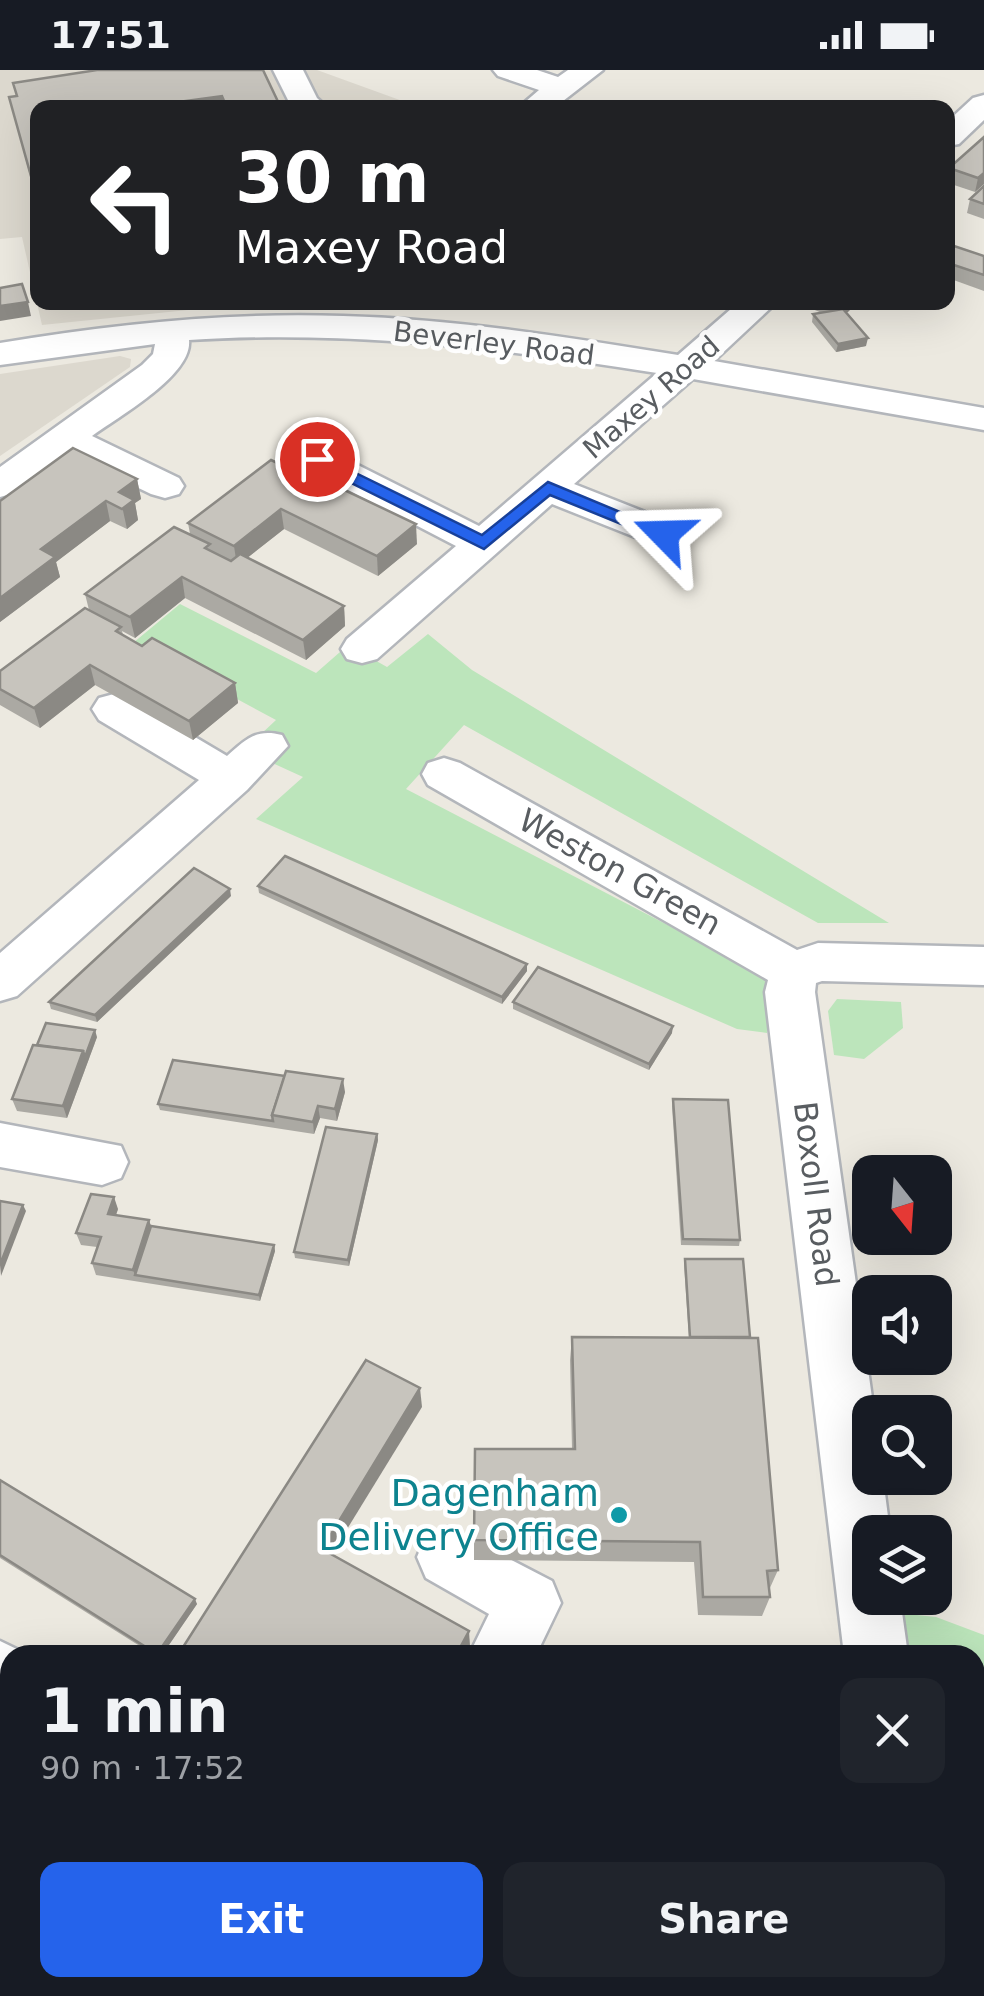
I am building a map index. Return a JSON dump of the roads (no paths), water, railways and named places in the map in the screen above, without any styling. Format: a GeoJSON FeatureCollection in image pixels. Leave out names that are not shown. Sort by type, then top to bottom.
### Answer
{"type":"FeatureCollection","features":[{"type":"Feature","properties":{"kind":"street"},"geometry":{"type":"LineString","coordinates":[[288,70],[303,100]]}},
{"type":"Feature","properties":{"kind":"street"},"geometry":{"type":"LineString","coordinates":[[508,70],[562,88]]}},
{"type":"Feature","properties":{"kind":"street"},"geometry":{"type":"LineString","coordinates":[[545,100],[588,70]]}},
{"type":"Feature","properties":{"kind":"street"},"geometry":{"type":"LineString","coordinates":[[955,131],[984,104]]}},
{"type":"Feature","properties":{"kind":"street","name":"Maxey Road"},"geometry":{"type":"LineString","coordinates":[[362,649],[751,310]]}},
{"type":"Feature","properties":{"kind":"street","name":"Beverley Road"},"geometry":{"type":"LineString","coordinates":[[0,354],[168,332],[260,315],[450,333],[984,419]]}},
{"type":"Feature","properties":{"kind":"street"},"geometry":{"type":"LineString","coordinates":[[0,485],[156,373],[173,354],[174,342],[168,332]]}},
{"type":"Feature","properties":{"kind":"street"},"geometry":{"type":"LineString","coordinates":[[66,439],[165,486]]}},
{"type":"Feature","properties":{"kind":"street"},"geometry":{"type":"LineString","coordinates":[[317,459],[484,544]]}},
{"type":"Feature","properties":{"kind":"street"},"geometry":{"type":"LineString","coordinates":[[548,488],[664,534]]}},
{"type":"Feature","properties":{"kind":"street"},"geometry":{"type":"LineString","coordinates":[[114,709],[231,779]]}},
{"type":"Feature","properties":{"kind":"street"},"geometry":{"type":"LineString","coordinates":[[0,982],[266,746]]}},
{"type":"Feature","properties":{"kind":"street","name":"Weston Green"},"geometry":{"type":"LineString","coordinates":[[444,774],[794,972]]}},
{"type":"Feature","properties":{"kind":"street"},"geometry":{"type":"LineString","coordinates":[[794,972],[818,962],[984,966]]}},
{"type":"Feature","properties":{"kind":"street","name":"Boxoll Road"},"geometry":{"type":"LineString","coordinates":[[794,972],[790,992],[875,1645]]}},
{"type":"Feature","properties":{"kind":"street"},"geometry":{"type":"LineString","coordinates":[[0,1145],[102,1162]]}},
{"type":"Feature","properties":{"kind":"street"},"geometry":{"type":"LineString","coordinates":[[448,1556],[530,1603],[507,1645]]}},
{"type":"Feature","properties":{"kind":"place","name":"Dagenham Delivery Office"},"geometry":{"type":"Point","coordinates":[619,1515]}}]}
